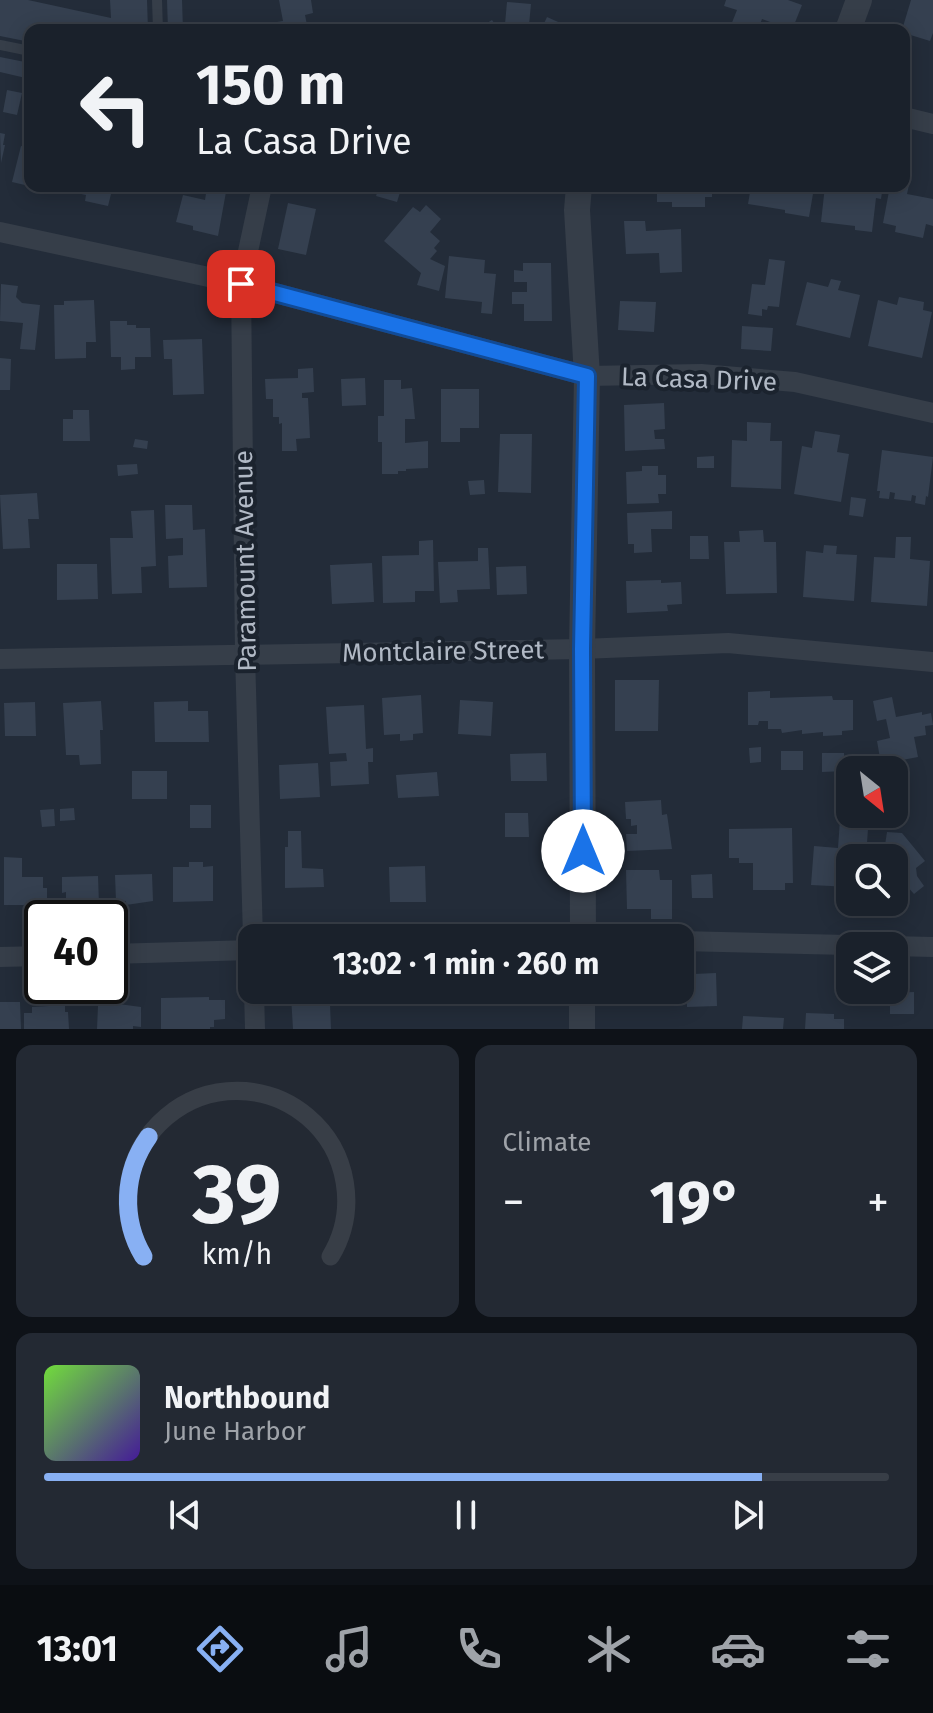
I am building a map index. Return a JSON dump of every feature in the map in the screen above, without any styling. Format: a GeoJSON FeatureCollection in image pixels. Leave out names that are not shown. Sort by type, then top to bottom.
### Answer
{"type":"FeatureCollection","features":[{"type":"Feature","properties":{"kind":"street"},"geometry":{"type":"LineString","coordinates":[[850,24],[859,0]]}},
{"type":"Feature","properties":{"kind":"street"},"geometry":{"type":"LineString","coordinates":[[910,118],[933,124]]}},
{"type":"Feature","properties":{"kind":"street","name":"Paramount Avenue"},"geometry":{"type":"LineString","coordinates":[[253,924],[245,654],[241,284],[261,192]]}},
{"type":"Feature","properties":{"kind":"street"},"geometry":{"type":"LineString","coordinates":[[578,192],[587,376],[582,649],[583,924]]}},
{"type":"Feature","properties":{"kind":"street","name":"La Casa Drive"},"geometry":{"type":"LineString","coordinates":[[0,232],[241,284],[587,376],[701,374],[795,382],[933,413]]}},
{"type":"Feature","properties":{"kind":"street","name":"Montclaire Street"},"geometry":{"type":"LineString","coordinates":[[0,659],[582,649],[728,643],[933,662]]}},
{"type":"Feature","properties":{"kind":"street"},"geometry":{"type":"LineString","coordinates":[[694,941],[933,947]]}},
{"type":"Feature","properties":{"kind":"street"},"geometry":{"type":"LineString","coordinates":[[128,953],[238,950]]}},
{"type":"Feature","properties":{"kind":"street"},"geometry":{"type":"LineString","coordinates":[[0,957],[24,956]]}},
{"type":"Feature","properties":{"kind":"street"},"geometry":{"type":"LineString","coordinates":[[254,1004],[255,1029]]}},
{"type":"Feature","properties":{"kind":"street"},"geometry":{"type":"LineString","coordinates":[[582,1004],[582,1029]]}},
{"type":"Feature","properties":{"kind":"lane"},"geometry":{"type":"LineString","coordinates":[[157,0],[158,24]]}},
{"type":"Feature","properties":{"kind":"lane"},"geometry":{"type":"LineString","coordinates":[[0,45],[24,50]]}},
{"type":"Feature","properties":{"kind":"building"},"geometry":{"type":"Polygon","coordinates":[[[0,0],[28,0],[111,18],[110,0],[147,0],[148,24],[24,24],[24,41],[0,36],[0,0]]]}},
{"type":"Feature","properties":{"kind":"building"},"geometry":{"type":"Polygon","coordinates":[[[167,0],[182,0],[183,24],[168,24],[167,0]]]}},
{"type":"Feature","properties":{"kind":"building"},"geometry":{"type":"Polygon","coordinates":[[[279,0],[311,0],[313,13],[305,15],[307,24],[277,24],[283,21],[279,0]]]}},
{"type":"Feature","properties":{"kind":"building"},"geometry":{"type":"Polygon","coordinates":[[[726,0],[788,0],[802,5],[794,24],[776,24],[762,19],[760,24],[731,24],[737,10],[724,6],[726,0]]]}},
{"type":"Feature","properties":{"kind":"building"},"geometry":{"type":"Polygon","coordinates":[[[911,0],[933,0],[933,33],[930,41],[910,35],[910,24],[904,24],[911,0]]]}},
{"type":"Feature","properties":{"kind":"building"},"geometry":{"type":"Polygon","coordinates":[[[507,2],[531,4],[529,24],[505,24],[507,2]]]}},
{"type":"Feature","properties":{"kind":"building"},"geometry":{"type":"Polygon","coordinates":[[[547,17],[563,24],[544,24],[547,17]]]}},
{"type":"Feature","properties":{"kind":"building"},"geometry":{"type":"Polygon","coordinates":[[[0,57],[24,62],[24,78],[0,72],[0,57]]]}},
{"type":"Feature","properties":{"kind":"building"},"geometry":{"type":"Polygon","coordinates":[[[7,90],[22,93],[17,115],[3,112],[7,90]]]}},
{"type":"Feature","properties":{"kind":"building"},"geometry":{"type":"Polygon","coordinates":[[[0,133],[5,134],[1,163],[0,133]]]}},
{"type":"Feature","properties":{"kind":"building"},"geometry":{"type":"Polygon","coordinates":[[[21,146],[24,147],[24,185],[12,182],[21,146]]]}},
{"type":"Feature","properties":{"kind":"building"},"geometry":{"type":"Polygon","coordinates":[[[72,192],[112,192],[108,206],[85,201],[86,195],[72,192]]]}},
{"type":"Feature","properties":{"kind":"building"},"geometry":{"type":"Polygon","coordinates":[[[206,192],[226,192],[218,236],[176,222],[183,195],[205,200],[206,192]]]}},
{"type":"Feature","properties":{"kind":"building"},"geometry":{"type":"Polygon","coordinates":[[[377,192],[400,192],[397,202],[376,196],[377,192]]]}},
{"type":"Feature","properties":{"kind":"building"},"geometry":{"type":"Polygon","coordinates":[[[657,192],[712,192],[712,197],[705,197],[705,207],[672,207],[672,202],[657,202],[657,192]]]}},
{"type":"Feature","properties":{"kind":"building"},"geometry":{"type":"Polygon","coordinates":[[[750,192],[813,192],[809,217],[748,204],[750,192]]]}},
{"type":"Feature","properties":{"kind":"building"},"geometry":{"type":"Polygon","coordinates":[[[824,192],[882,192],[881,199],[876,198],[872,232],[855,230],[855,226],[821,222],[824,192]]]}},
{"type":"Feature","properties":{"kind":"building"},"geometry":{"type":"Polygon","coordinates":[[[889,192],[907,192],[933,199],[933,226],[926,224],[923,238],[895,232],[896,226],[883,223],[889,192]]]}},
{"type":"Feature","properties":{"kind":"building"},"geometry":{"type":"Polygon","coordinates":[[[288,203],[316,209],[306,255],[278,249],[288,203]]]}},
{"type":"Feature","properties":{"kind":"building"},"geometry":{"type":"Polygon","coordinates":[[[426,205],[441,219],[430,232],[440,241],[430,259],[445,266],[439,291],[417,285],[421,273],[384,241],[413,207],[420,212],[426,205]]]}},
{"type":"Feature","properties":{"kind":"building"},"geometry":{"type":"Polygon","coordinates":[[[624,221],[645,221],[646,231],[681,229],[682,272],[660,273],[659,253],[626,254],[624,221]]]}},
{"type":"Feature","properties":{"kind":"building"},"geometry":{"type":"Polygon","coordinates":[[[449,256],[485,260],[484,273],[496,274],[492,314],[481,313],[482,302],[445,298],[449,256]]]}},
{"type":"Feature","properties":{"kind":"building"},"geometry":{"type":"Polygon","coordinates":[[[769,259],[785,261],[779,307],[762,309],[762,316],[748,314],[752,284],[765,285],[769,259]]]}},
{"type":"Feature","properties":{"kind":"building"},"geometry":{"type":"Polygon","coordinates":[[[523,263],[551,263],[552,321],[524,321],[524,304],[512,304],[512,292],[527,292],[527,282],[514,282],[514,270],[523,271],[523,263]]]}},
{"type":"Feature","properties":{"kind":"building"},"geometry":{"type":"Polygon","coordinates":[[[831,279],[841,281],[838,290],[860,295],[850,338],[796,325],[807,282],[828,287],[831,279]]]}},
{"type":"Feature","properties":{"kind":"building"},"geometry":{"type":"Polygon","coordinates":[[[1,284],[18,286],[16,297],[22,303],[40,305],[35,350],[20,349],[23,323],[0,321],[1,284]]]}},
{"type":"Feature","properties":{"kind":"building"},"geometry":{"type":"Polygon","coordinates":[[[899,297],[924,302],[923,310],[932,312],[922,358],[868,346],[878,300],[897,305],[899,297]]]}},
{"type":"Feature","properties":{"kind":"building"},"geometry":{"type":"Polygon","coordinates":[[[94,300],[96,342],[86,342],[86,358],[55,359],[54,305],[64,305],[64,301],[94,300]]]}},
{"type":"Feature","properties":{"kind":"building"},"geometry":{"type":"Polygon","coordinates":[[[620,301],[656,302],[654,332],[618,330],[620,301]]]}},
{"type":"Feature","properties":{"kind":"building"},"geometry":{"type":"Polygon","coordinates":[[[110,321],[127,321],[127,325],[136,325],[136,328],[150,328],[151,357],[135,357],[135,369],[121,370],[121,357],[111,357],[110,321]]]}},
{"type":"Feature","properties":{"kind":"building"},"geometry":{"type":"Polygon","coordinates":[[[742,326],[773,328],[771,351],[741,349],[742,326]]]}},
{"type":"Feature","properties":{"kind":"building"},"geometry":{"type":"Polygon","coordinates":[[[202,339],[204,394],[173,395],[172,359],[164,359],[163,340],[202,339]]]}},
{"type":"Feature","properties":{"kind":"building"},"geometry":{"type":"Polygon","coordinates":[[[0,358],[11,359],[10,390],[0,390],[0,358]]]}},
{"type":"Feature","properties":{"kind":"building"},"geometry":{"type":"Polygon","coordinates":[[[313,368],[314,392],[302,393],[302,398],[308,398],[310,438],[296,439],[297,451],[282,451],[282,423],[279,424],[279,417],[273,417],[273,399],[266,399],[265,379],[298,378],[298,369],[313,368]]]}},
{"type":"Feature","properties":{"kind":"building"},"geometry":{"type":"Polygon","coordinates":[[[365,378],[366,405],[342,406],[341,379],[365,378]]]}},
{"type":"Feature","properties":{"kind":"building"},"geometry":{"type":"Polygon","coordinates":[[[384,380],[401,380],[401,389],[412,388],[415,419],[405,419],[405,443],[428,441],[428,468],[382,474],[378,416],[384,416],[384,380]]]}},
{"type":"Feature","properties":{"kind":"building"},"geometry":{"type":"Polygon","coordinates":[[[441,389],[479,389],[479,428],[460,428],[460,442],[441,442],[441,389]]]}},
{"type":"Feature","properties":{"kind":"building"},"geometry":{"type":"Polygon","coordinates":[[[664,403],[665,429],[654,430],[655,439],[664,439],[665,449],[625,451],[624,405],[664,403]]]}},
{"type":"Feature","properties":{"kind":"building"},"geometry":{"type":"Polygon","coordinates":[[[73,410],[89,410],[90,441],[63,441],[63,419],[73,419],[73,410]]]}},
{"type":"Feature","properties":{"kind":"building"},"geometry":{"type":"Polygon","coordinates":[[[747,422],[771,423],[770,441],[782,441],[781,489],[731,487],[732,440],[747,441],[747,422]]]}},
{"type":"Feature","properties":{"kind":"building"},"geometry":{"type":"Polygon","coordinates":[[[815,431],[840,435],[837,452],[849,454],[841,502],[794,494],[802,446],[812,448],[815,431]]]}},
{"type":"Feature","properties":{"kind":"building"},"geometry":{"type":"Polygon","coordinates":[[[500,434],[532,434],[531,493],[498,492],[500,434]]]}},
{"type":"Feature","properties":{"kind":"building"},"geometry":{"type":"Polygon","coordinates":[[[135,439],[148,441],[147,449],[133,447],[135,439]]]}},
{"type":"Feature","properties":{"kind":"building"},"geometry":{"type":"Polygon","coordinates":[[[882,450],[933,457],[925,505],[915,503],[916,496],[912,495],[911,501],[894,499],[895,493],[890,492],[889,499],[879,498],[880,491],[877,491],[882,450]]]}},
{"type":"Feature","properties":{"kind":"building"},"geometry":{"type":"Polygon","coordinates":[[[714,456],[714,468],[697,468],[697,457],[714,456]]]}},
{"type":"Feature","properties":{"kind":"building"},"geometry":{"type":"Polygon","coordinates":[[[137,464],[138,474],[118,476],[117,465],[137,464]]]}},
{"type":"Feature","properties":{"kind":"building"},"geometry":{"type":"Polygon","coordinates":[[[642,466],[658,466],[658,475],[666,475],[666,494],[658,494],[659,503],[627,504],[626,472],[642,471],[642,466]]]}},
{"type":"Feature","properties":{"kind":"building"},"geometry":{"type":"Polygon","coordinates":[[[484,480],[485,494],[470,495],[468,481],[484,480]]]}},
{"type":"Feature","properties":{"kind":"building"},"geometry":{"type":"Polygon","coordinates":[[[37,493],[39,519],[28,519],[30,548],[3,549],[0,495],[37,493]]]}},
{"type":"Feature","properties":{"kind":"building"},"geometry":{"type":"Polygon","coordinates":[[[851,497],[866,499],[863,517],[849,515],[851,497]]]}},
{"type":"Feature","properties":{"kind":"building"},"geometry":{"type":"Polygon","coordinates":[[[165,505],[192,505],[193,530],[205,529],[207,587],[169,588],[168,556],[183,555],[183,538],[166,539],[165,505]]]}},
{"type":"Feature","properties":{"kind":"building"},"geometry":{"type":"Polygon","coordinates":[[[154,510],[156,566],[141,567],[142,593],[112,594],[110,538],[133,538],[131,511],[154,510]]]}},
{"type":"Feature","properties":{"kind":"building"},"geometry":{"type":"Polygon","coordinates":[[[672,511],[672,529],[651,529],[652,552],[634,553],[634,544],[628,544],[627,513],[672,511]]]}},
{"type":"Feature","properties":{"kind":"building"},"geometry":{"type":"Polygon","coordinates":[[[763,530],[764,542],[776,542],[777,593],[726,594],[724,542],[740,542],[739,531],[763,530]]]}},
{"type":"Feature","properties":{"kind":"building"},"geometry":{"type":"Polygon","coordinates":[[[690,536],[708,536],[709,559],[690,559],[690,536]]]}},
{"type":"Feature","properties":{"kind":"building"},"geometry":{"type":"Polygon","coordinates":[[[896,537],[911,537],[910,559],[930,561],[927,606],[871,602],[874,557],[895,558],[896,537]]]}},
{"type":"Feature","properties":{"kind":"building"},"geometry":{"type":"Polygon","coordinates":[[[433,540],[434,591],[415,591],[415,602],[383,603],[382,556],[419,555],[419,541],[433,540]]]}},
{"type":"Feature","properties":{"kind":"building"},"geometry":{"type":"Polygon","coordinates":[[[824,545],[837,546],[836,554],[857,555],[854,601],[803,597],[806,551],[823,553],[824,545]]]}},
{"type":"Feature","properties":{"kind":"building"},"geometry":{"type":"Polygon","coordinates":[[[478,548],[488,548],[490,589],[457,590],[458,602],[440,603],[438,562],[478,561],[478,548]]]}},
{"type":"Feature","properties":{"kind":"building"},"geometry":{"type":"Polygon","coordinates":[[[372,563],[374,602],[332,604],[330,565],[372,563]]]}},
{"type":"Feature","properties":{"kind":"building"},"geometry":{"type":"Polygon","coordinates":[[[57,564],[97,564],[98,599],[57,600],[57,564]]]}},
{"type":"Feature","properties":{"kind":"building"},"geometry":{"type":"Polygon","coordinates":[[[526,566],[527,594],[497,595],[496,567],[526,566]]]}},
{"type":"Feature","properties":{"kind":"building"},"geometry":{"type":"Polygon","coordinates":[[[661,580],[661,583],[681,582],[682,604],[667,605],[668,611],[627,613],[626,581],[661,580]]]}},
{"type":"Feature","properties":{"kind":"building"},"geometry":{"type":"Polygon","coordinates":[[[615,680],[659,680],[658,731],[615,731],[615,680]]]}},
{"type":"Feature","properties":{"kind":"building"},"geometry":{"type":"Polygon","coordinates":[[[770,691],[770,698],[832,696],[833,700],[853,700],[853,730],[842,731],[842,735],[823,736],[823,732],[802,734],[802,730],[782,733],[781,729],[768,729],[768,721],[748,725],[748,692],[770,691]]]}},
{"type":"Feature","properties":{"kind":"building"},"geometry":{"type":"Polygon","coordinates":[[[421,695],[423,733],[413,734],[413,740],[400,741],[400,734],[384,735],[382,698],[421,695]]]}},
{"type":"Feature","properties":{"kind":"building"},"geometry":{"type":"Polygon","coordinates":[[[892,697],[896,717],[931,713],[933,725],[925,726],[926,735],[914,737],[918,757],[880,756],[877,741],[890,738],[886,719],[877,721],[873,701],[892,697]]]}},
{"type":"Feature","properties":{"kind":"building"},"geometry":{"type":"Polygon","coordinates":[[[460,700],[493,702],[491,736],[458,734],[460,700]]]}},
{"type":"Feature","properties":{"kind":"building"},"geometry":{"type":"Polygon","coordinates":[[[101,701],[101,764],[80,765],[79,755],[66,755],[63,703],[101,701]]]}},
{"type":"Feature","properties":{"kind":"building"},"geometry":{"type":"Polygon","coordinates":[[[188,701],[188,711],[208,711],[209,742],[155,742],[154,702],[188,701]]]}},
{"type":"Feature","properties":{"kind":"building"},"geometry":{"type":"Polygon","coordinates":[[[35,702],[36,736],[5,736],[4,703],[35,702]]]}},
{"type":"Feature","properties":{"kind":"building"},"geometry":{"type":"Polygon","coordinates":[[[364,705],[366,749],[373,748],[373,762],[368,762],[369,784],[331,786],[330,762],[347,761],[346,753],[329,754],[326,707],[364,705]]]}},
{"type":"Feature","properties":{"kind":"building"},"geometry":{"type":"Polygon","coordinates":[[[761,747],[761,762],[750,763],[749,748],[761,747]]]}},
{"type":"Feature","properties":{"kind":"building"},"geometry":{"type":"Polygon","coordinates":[[[781,751],[803,751],[803,770],[781,770],[781,751]]]}},
{"type":"Feature","properties":{"kind":"building"},"geometry":{"type":"Polygon","coordinates":[[[546,753],[547,781],[511,781],[510,754],[546,753]]]}},
{"type":"Feature","properties":{"kind":"building"},"geometry":{"type":"Polygon","coordinates":[[[822,753],[844,753],[844,756],[836,756],[836,771],[822,772],[822,753]]]}},
{"type":"Feature","properties":{"kind":"building"},"geometry":{"type":"Polygon","coordinates":[[[318,763],[320,797],[280,799],[279,765],[318,763]]]}},
{"type":"Feature","properties":{"kind":"building"},"geometry":{"type":"Polygon","coordinates":[[[132,771],[167,771],[167,799],[132,799],[132,771]]]}},
{"type":"Feature","properties":{"kind":"building"},"geometry":{"type":"Polygon","coordinates":[[[437,772],[439,796],[398,798],[396,775],[437,772]]]}},
{"type":"Feature","properties":{"kind":"building"},"geometry":{"type":"Polygon","coordinates":[[[661,800],[662,815],[667,814],[672,849],[627,851],[626,834],[637,834],[637,825],[631,826],[631,819],[626,819],[625,802],[661,800]]]}},
{"type":"Feature","properties":{"kind":"building"},"geometry":{"type":"Polygon","coordinates":[[[190,805],[211,805],[211,828],[190,828],[190,805]]]}},
{"type":"Feature","properties":{"kind":"building"},"geometry":{"type":"Polygon","coordinates":[[[74,808],[75,820],[60,821],[60,809],[74,808]]]}},
{"type":"Feature","properties":{"kind":"building"},"geometry":{"type":"Polygon","coordinates":[[[54,809],[55,826],[42,827],[40,810],[54,809]]]}},
{"type":"Feature","properties":{"kind":"building"},"geometry":{"type":"Polygon","coordinates":[[[505,813],[528,813],[529,837],[505,837],[505,813]]]}},
{"type":"Feature","properties":{"kind":"building"},"geometry":{"type":"Polygon","coordinates":[[[792,828],[793,883],[785,883],[785,890],[753,890],[753,863],[739,863],[739,858],[729,858],[729,829],[792,828]]]}},
{"type":"Feature","properties":{"kind":"building"},"geometry":{"type":"Polygon","coordinates":[[[839,828],[868,828],[867,844],[838,844],[839,828]]]}},
{"type":"Feature","properties":{"kind":"building"},"geometry":{"type":"Polygon","coordinates":[[[288,831],[301,831],[302,868],[323,869],[324,887],[285,888],[288,831]]]}},
{"type":"Feature","properties":{"kind":"building"},"geometry":{"type":"Polygon","coordinates":[[[887,832],[902,833],[925,861],[916,868],[924,886],[914,894],[908,887],[908,844],[885,844],[887,832]]]}},
{"type":"Feature","properties":{"kind":"building"},"geometry":{"type":"Polygon","coordinates":[[[814,846],[836,848],[836,886],[811,885],[814,846]]]}},
{"type":"Feature","properties":{"kind":"building"},"geometry":{"type":"Polygon","coordinates":[[[4,857],[22,858],[22,877],[43,877],[47,900],[24,900],[24,905],[4,905],[4,857]]]}},
{"type":"Feature","properties":{"kind":"building"},"geometry":{"type":"Polygon","coordinates":[[[189,862],[203,862],[203,867],[213,866],[213,901],[173,902],[173,867],[189,867],[189,862]]]}},
{"type":"Feature","properties":{"kind":"building"},"geometry":{"type":"Polygon","coordinates":[[[425,866],[426,902],[390,902],[389,867],[425,866]]]}},
{"type":"Feature","properties":{"kind":"building"},"geometry":{"type":"Polygon","coordinates":[[[626,870],[659,870],[660,880],[672,880],[672,919],[651,919],[651,909],[627,909],[626,870]]]}},
{"type":"Feature","properties":{"kind":"building"},"geometry":{"type":"Polygon","coordinates":[[[152,874],[153,901],[128,905],[128,900],[116,900],[115,875],[152,874]]]}},
{"type":"Feature","properties":{"kind":"building"},"geometry":{"type":"Polygon","coordinates":[[[712,874],[713,898],[692,898],[691,875],[712,874]]]}},
{"type":"Feature","properties":{"kind":"building"},"geometry":{"type":"Polygon","coordinates":[[[98,876],[99,900],[66,900],[66,892],[62,893],[62,877],[98,876]]]}},
{"type":"Feature","properties":{"kind":"building"},"geometry":{"type":"Polygon","coordinates":[[[716,973],[717,1006],[687,1007],[687,1004],[694,1004],[694,974],[716,973]]]}},
{"type":"Feature","properties":{"kind":"building"},"geometry":{"type":"Polygon","coordinates":[[[908,992],[914,992],[914,1014],[890,1014],[890,1004],[908,1004],[908,992]]]}},
{"type":"Feature","properties":{"kind":"building"},"geometry":{"type":"Polygon","coordinates":[[[209,997],[209,1000],[225,1000],[225,1019],[214,1020],[214,1027],[161,1029],[161,998],[209,997]]]}},
{"type":"Feature","properties":{"kind":"building"},"geometry":{"type":"Polygon","coordinates":[[[0,1002],[20,1002],[21,1029],[0,1029],[0,1002]]]}},
{"type":"Feature","properties":{"kind":"building"},"geometry":{"type":"Polygon","coordinates":[[[291,1004],[330,1004],[331,1029],[293,1029],[291,1004]]]}},
{"type":"Feature","properties":{"kind":"building"},"geometry":{"type":"Polygon","coordinates":[[[65,1005],[69,1029],[24,1029],[24,1013],[32,1013],[32,1007],[65,1005]]]}},
{"type":"Feature","properties":{"kind":"building"},"geometry":{"type":"Polygon","coordinates":[[[98,1006],[141,1007],[141,1027],[97,1029],[98,1006]]]}},
{"type":"Feature","properties":{"kind":"building"},"geometry":{"type":"Polygon","coordinates":[[[806,1013],[834,1014],[834,1019],[844,1019],[844,1029],[805,1029],[806,1013]]]}},
{"type":"Feature","properties":{"kind":"building"},"geometry":{"type":"Polygon","coordinates":[[[743,1016],[784,1018],[783,1029],[742,1029],[743,1016]]]}},
{"type":"Feature","properties":{"kind":"route"},"geometry":{"type":"LineString","coordinates":[[241,284],[587,376],[582,649],[583,851]]}}]}
